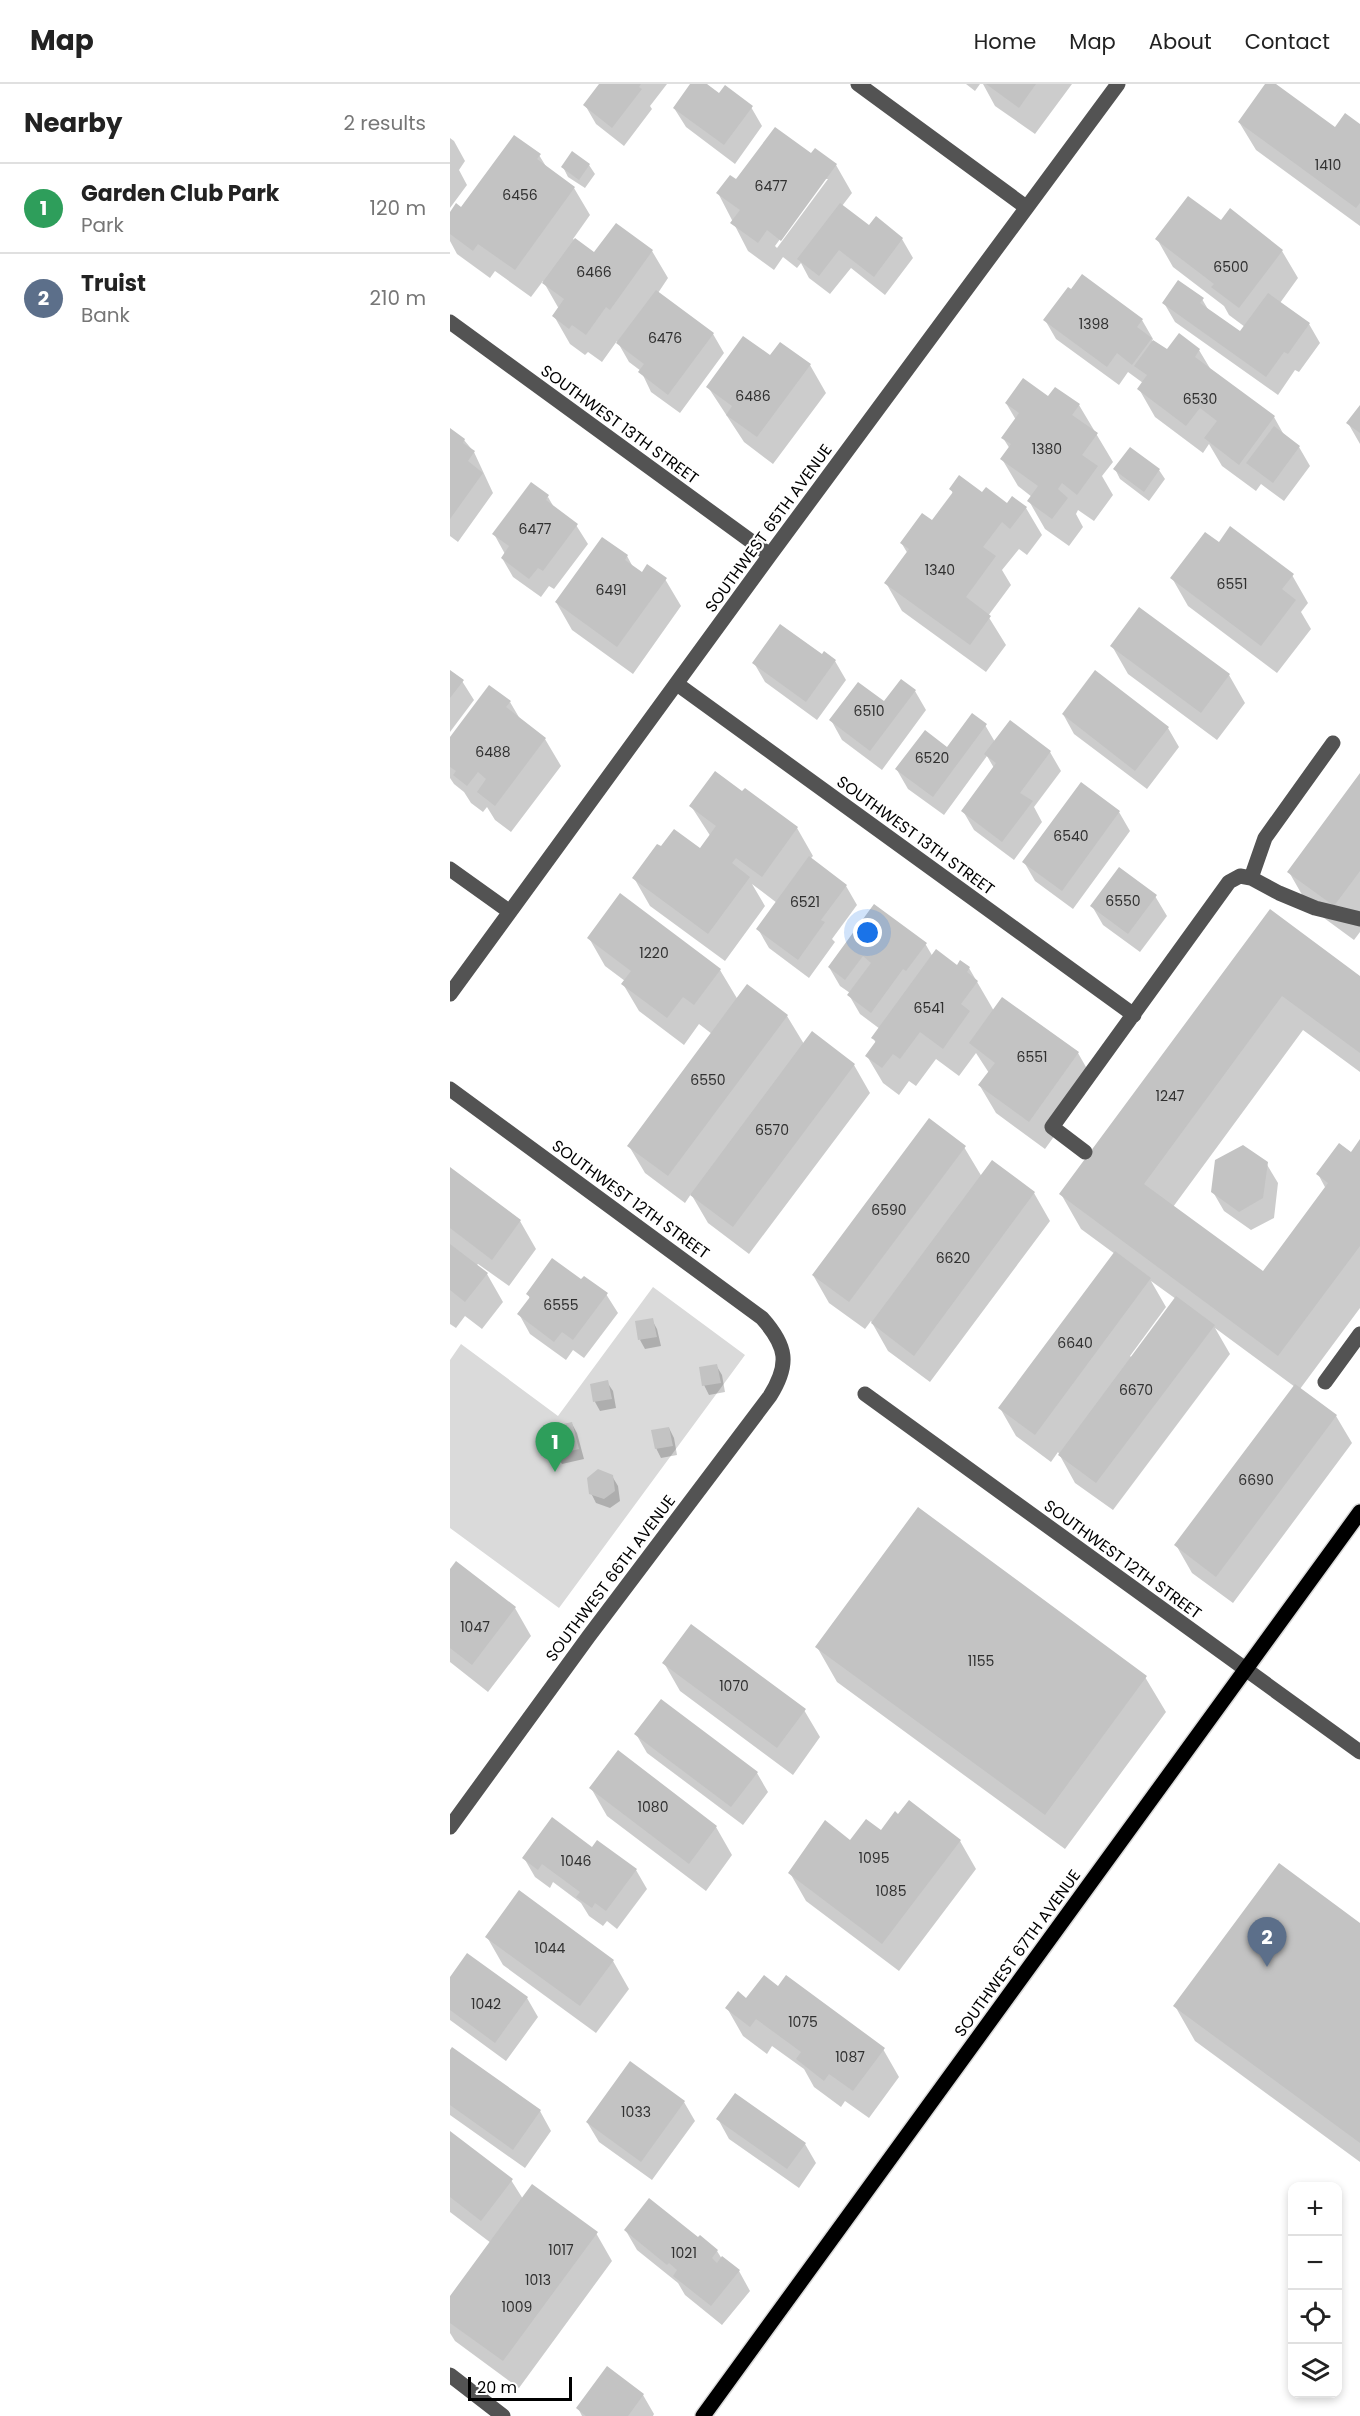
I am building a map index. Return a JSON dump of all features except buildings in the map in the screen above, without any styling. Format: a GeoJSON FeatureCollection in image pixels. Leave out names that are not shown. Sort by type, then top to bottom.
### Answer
{"type":"FeatureCollection","features":[{"type":"Feature","properties":{"kind":"main road","name":"SOUTHWEST 67TH AVENUE"},"geometry":{"type":"LineString","coordinates":[[703,2416],[1360,1512]]}},
{"type":"Feature","properties":{"kind":"street"},"geometry":{"type":"LineString","coordinates":[[858,84],[1026,207]]}},
{"type":"Feature","properties":{"kind":"street","name":"SOUTHWEST 65TH AVENUE"},"geometry":{"type":"LineString","coordinates":[[450,994],[770,555],[1118,84]]}},
{"type":"Feature","properties":{"kind":"street","name":"SOUTHWEST 13TH STREET"},"geometry":{"type":"LineString","coordinates":[[450,322],[770,555]]}},
{"type":"Feature","properties":{"kind":"street","name":"SOUTHWEST 13TH STREET"},"geometry":{"type":"LineString","coordinates":[[677,684],[1134,1015]]}},
{"type":"Feature","properties":{"kind":"street"},"geometry":{"type":"LineString","coordinates":[[1251,878],[1264,838],[1333,743]]}},
{"type":"Feature","properties":{"kind":"street"},"geometry":{"type":"LineString","coordinates":[[450,868],[510,912]]}},
{"type":"Feature","properties":{"kind":"street"},"geometry":{"type":"LineString","coordinates":[[1085,1152],[1052,1127],[1229,882],[1240,876],[1251,878],[1279,894],[1315,908],[1360,919]]}},
{"type":"Feature","properties":{"kind":"street","name":"SOUTHWEST 12TH STREET"},"geometry":{"type":"LineString","coordinates":[[450,1089],[744,1302],[774,1331],[780,1346]]}},
{"type":"Feature","properties":{"kind":"street"},"geometry":{"type":"LineString","coordinates":[[1325,1382],[1360,1334]]}},
{"type":"Feature","properties":{"kind":"street","name":"SOUTHWEST 66TH AVENUE"},"geometry":{"type":"LineString","coordinates":[[450,1827],[582,1645],[770,1396],[779,1381],[784,1364],[780,1346]]}},
{"type":"Feature","properties":{"kind":"street","name":"SOUTHWEST 12TH STREET"},"geometry":{"type":"LineString","coordinates":[[864,1394],[1360,1752]]}},
{"type":"Feature","properties":{"kind":"street"},"geometry":{"type":"LineString","coordinates":[[450,2375],[503,2416]]}},
{"type":"Feature","properties":{"kind":"shaded area"},"geometry":{"type":"Polygon","coordinates":[[[653,1287],[745,1355],[559,1608],[450,1528],[450,1360],[461,1344],[558,1416],[653,1287]]]}},
{"type":"Feature","properties":{"kind":"place","name":"Garden Club Park"},"geometry":{"type":"Point","coordinates":[555,1472]}},
{"type":"Feature","properties":{"kind":"place","name":"Truist"},"geometry":{"type":"Point","coordinates":[1267,1967]}}]}
